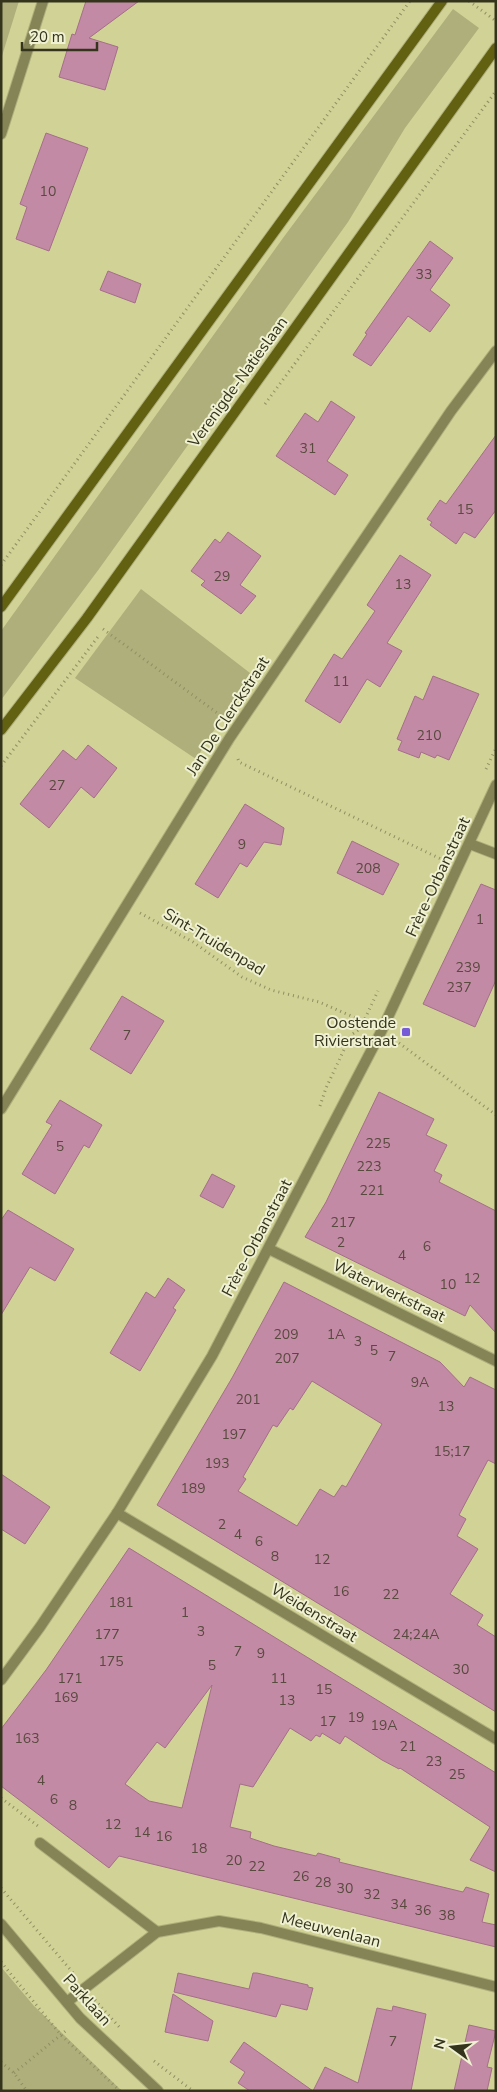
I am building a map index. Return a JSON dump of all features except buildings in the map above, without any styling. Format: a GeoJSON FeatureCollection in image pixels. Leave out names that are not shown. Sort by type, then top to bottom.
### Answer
{"type":"FeatureCollection","features":[{"type":"Feature","properties":{"kind":"main road"},"geometry":{"type":"LineString","coordinates":[[1,607],[442,1]]}},
{"type":"Feature","properties":{"kind":"main road","name":"Verenigde-Natieslaan"},"geometry":{"type":"LineString","coordinates":[[1,730],[87,618],[496,48]]}},
{"type":"Feature","properties":{"kind":"street"},"geometry":{"type":"LineString","coordinates":[[1,134],[43,1]]}},
{"type":"Feature","properties":{"kind":"street","name":"Jan De Clerckstraat"},"geometry":{"type":"LineString","coordinates":[[1,1109],[229,739],[451,412],[496,351]]}},
{"type":"Feature","properties":{"kind":"street","name":"Frère-Orbanstraat"},"geometry":{"type":"LineString","coordinates":[[1,1680],[40,1627],[117,1513],[212,1356],[382,1030],[460,866],[496,785]]}},
{"type":"Feature","properties":{"kind":"street"},"geometry":{"type":"LineString","coordinates":[[470,844],[496,854]]}},
{"type":"Feature","properties":{"kind":"street","name":"Waterwerkstraat"},"geometry":{"type":"LineString","coordinates":[[269,1249],[496,1361]]}},
{"type":"Feature","properties":{"kind":"street","name":"Weidenstraat"},"geometry":{"type":"LineString","coordinates":[[117,1513],[496,1739]]}},
{"type":"Feature","properties":{"kind":"street"},"geometry":{"type":"LineString","coordinates":[[40,1843],[157,1932]]}},
{"type":"Feature","properties":{"kind":"street","name":"Meeuwenlaan"},"geometry":{"type":"LineString","coordinates":[[67,2002],[157,1932],[219,1921],[261,1928],[496,1987]]}},
{"type":"Feature","properties":{"kind":"street","name":"Parklaan"},"geometry":{"type":"LineString","coordinates":[[1,1924],[80,2018],[158,2091]]}},
{"type":"Feature","properties":{"kind":"path"},"geometry":{"type":"LineString","coordinates":[[1,565],[410,1]]}},
{"type":"Feature","properties":{"kind":"path"},"geometry":{"type":"LineString","coordinates":[[469,1],[496,22]]}},
{"type":"Feature","properties":{"kind":"path"},"geometry":{"type":"LineString","coordinates":[[265,405],[496,91]]}},
{"type":"Feature","properties":{"kind":"path"},"geometry":{"type":"LineString","coordinates":[[1,555],[6,558]]}},
{"type":"Feature","properties":{"kind":"path"},"geometry":{"type":"LineString","coordinates":[[1,766],[109,622]]}},
{"type":"Feature","properties":{"kind":"path"},"geometry":{"type":"LineString","coordinates":[[103,630],[224,717],[229,739],[240,762],[460,866]]}},
{"type":"Feature","properties":{"kind":"path"},"geometry":{"type":"LineString","coordinates":[[485,773],[496,748]]}},
{"type":"Feature","properties":{"kind":"path"},"geometry":{"type":"LineString","coordinates":[[440,868],[448,852]]}},
{"type":"Feature","properties":{"kind":"path","name":"Sint-Truidenpad"},"geometry":{"type":"LineString","coordinates":[[126,906],[193,942],[242,977],[271,990],[319,1002],[373,1024],[496,1115]]}},
{"type":"Feature","properties":{"kind":"path"},"geometry":{"type":"LineString","coordinates":[[319,1111],[326,1088],[351,1035],[360,1029],[380,987]]}},
{"type":"Feature","properties":{"kind":"path"},"geometry":{"type":"LineString","coordinates":[[1,1798],[47,1833],[40,1843]]}},
{"type":"Feature","properties":{"kind":"path"},"geometry":{"type":"LineString","coordinates":[[1,1962],[61,2035],[120,2091]]}},
{"type":"Feature","properties":{"kind":"path"},"geometry":{"type":"LineString","coordinates":[[14,2072],[80,2018]]}},
{"type":"Feature","properties":{"kind":"path"},"geometry":{"type":"LineString","coordinates":[[1,2062],[14,2072],[27,2091]]}},
{"type":"Feature","properties":{"kind":"green space"},"geometry":{"type":"Polygon","coordinates":[[[1,1],[19,1],[1,59],[1,1]]]}},
{"type":"Feature","properties":{"kind":"green space"},"geometry":{"type":"Polygon","coordinates":[[[453,9],[479,28],[405,128],[348,222],[99,569],[1,700],[1,631],[283,238],[453,9]]]}},
{"type":"Feature","properties":{"kind":"green space"},"geometry":{"type":"Polygon","coordinates":[[[141,589],[250,673],[196,759],[75,678],[141,589]]]}},
{"type":"Feature","properties":{"kind":"green space"},"geometry":{"type":"Polygon","coordinates":[[[1,1967],[34,2006],[122,2091],[1,2091],[1,1967]]]}},
{"type":"Feature","properties":{"kind":"place","name":"Oostende Rivierstraat"},"geometry":{"type":"Point","coordinates":[406,1032]}}]}
